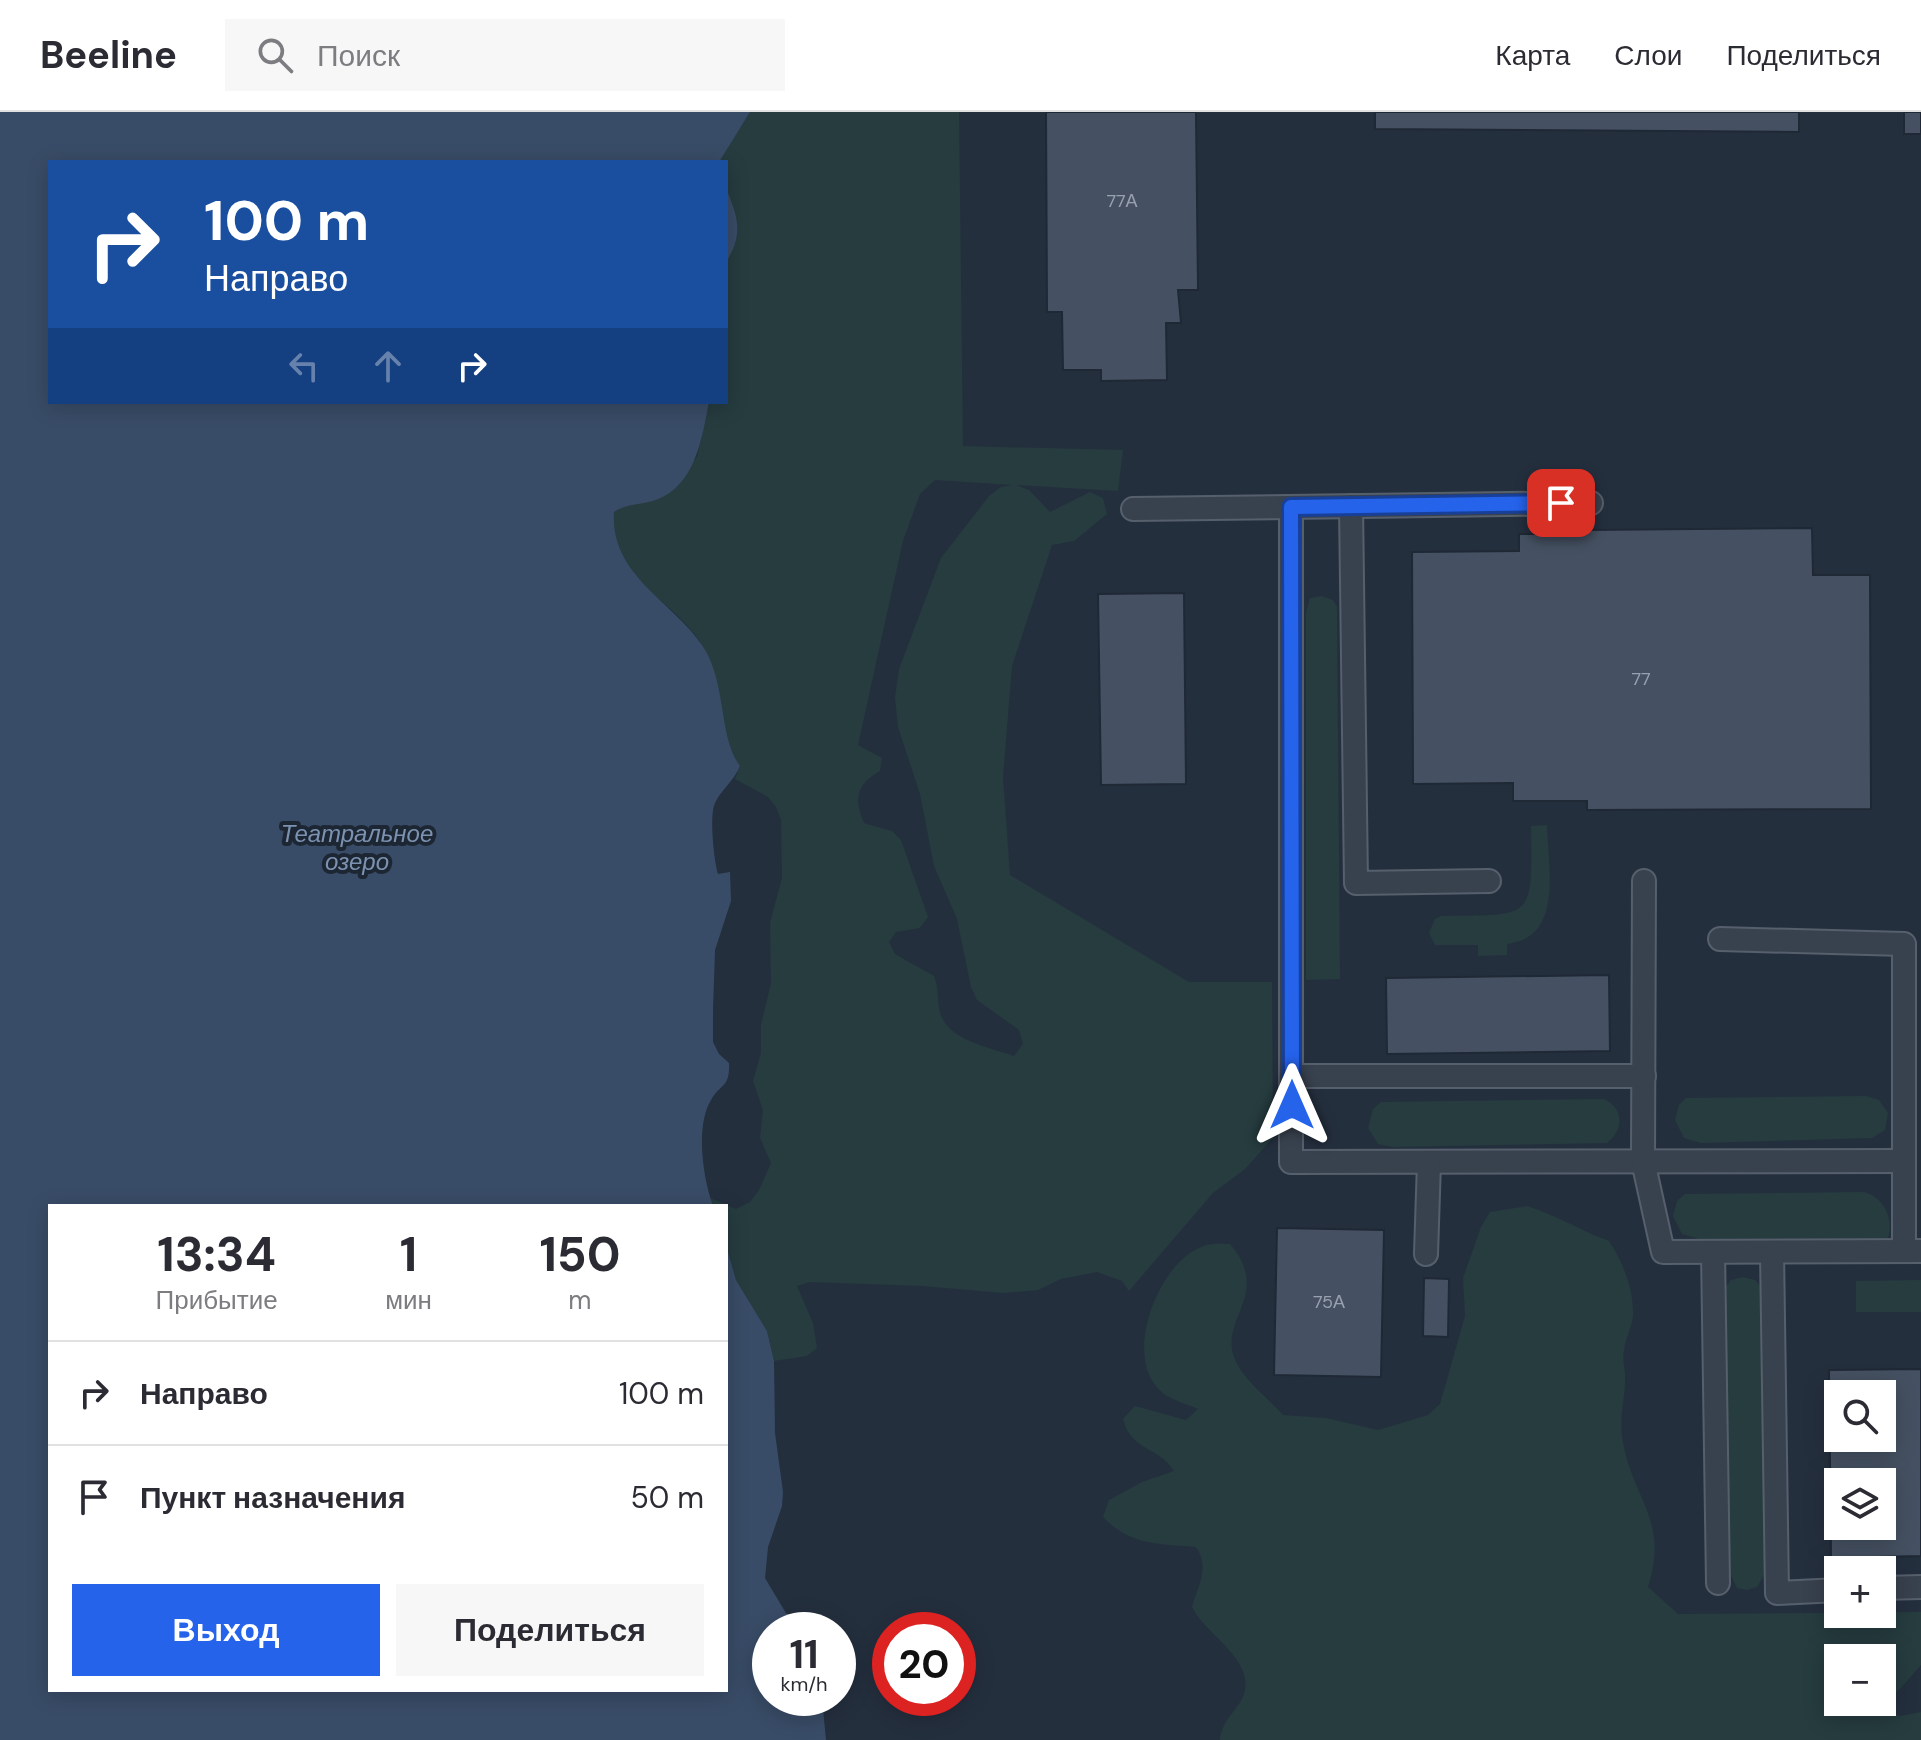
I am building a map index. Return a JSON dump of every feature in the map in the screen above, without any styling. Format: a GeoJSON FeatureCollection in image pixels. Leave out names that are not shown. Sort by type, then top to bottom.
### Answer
{"type":"FeatureCollection","features":[{"type":"Feature","properties":{"kind":"lane"},"geometry":{"type":"LineString","coordinates":[[1133,509],[1591,503]]}},
{"type":"Feature","properties":{"kind":"lane"},"geometry":{"type":"LineString","coordinates":[[1351,506],[1356,883],[1489,881]]}},
{"type":"Feature","properties":{"kind":"lane"},"geometry":{"type":"LineString","coordinates":[[1291,507],[1291,1162],[1904,1161]]}},
{"type":"Feature","properties":{"kind":"lane"},"geometry":{"type":"LineString","coordinates":[[1644,881],[1643,1161],[1663,1252],[1912,1251],[1904,1161],[1912,1135],[1904,944],[1720,939]]}},
{"type":"Feature","properties":{"kind":"lane"},"geometry":{"type":"LineString","coordinates":[[1292,1076],[1644,1076]]}},
{"type":"Feature","properties":{"kind":"lane"},"geometry":{"type":"LineString","coordinates":[[1426,1254],[1429,1162]]}},
{"type":"Feature","properties":{"kind":"lane"},"geometry":{"type":"LineString","coordinates":[[1713,1252],[1718,1583]]}},
{"type":"Feature","properties":{"kind":"lane"},"geometry":{"type":"LineString","coordinates":[[1772,1252],[1777,1593],[1824,1591]]}},
{"type":"Feature","properties":{"kind":"lane"},"geometry":{"type":"LineString","coordinates":[[1896,1588],[1921,1587]]}},
{"type":"Feature","properties":{"kind":"green space"},"geometry":{"type":"Polygon","coordinates":[[[750,112],[959,112],[963,446],[1123,450],[1118,491],[1016,485],[1029,490],[1050,512],[1090,492],[1103,498],[1107,514],[1074,541],[1052,545],[1012,666],[1003,777],[1010,875],[1189,982],[1272,982],[1273,1138],[1245,1169],[1213,1193],[1129,1291],[1122,1281],[1097,1272],[1061,1279],[1038,1290],[1003,1293],[923,1286],[809,1282],[797,1286],[813,1323],[817,1348],[807,1356],[774,1361],[767,1331],[736,1280],[728,1252],[728,1206],[736,1209],[750,1202],[771,1163],[760,1138],[763,1110],[753,1081],[761,1053],[761,1025],[771,983],[770,923],[782,878],[781,820],[768,797],[735,779],[740,766],[729,741],[709,660],[689,628],[646,587],[622,557],[615,537],[613,513],[627,504],[657,500],[697,457],[709,404],[728,404],[728,259],[738,232],[729,201],[728,160],[719,160],[750,112]],[[935,480],[920,494],[903,541],[858,745],[882,758],[880,771],[866,781],[858,799],[864,823],[892,831],[901,840],[928,917],[920,928],[896,932],[889,942],[895,954],[934,976],[940,1013],[952,1030],[971,1042],[1014,1056],[1023,1044],[1019,1030],[977,1000],[971,987],[957,919],[934,866],[920,794],[898,727],[895,698],[899,669],[941,558],[989,496],[1001,487],[1012,485],[935,480]]]}},
{"type":"Feature","properties":{"kind":"green space"},"geometry":{"type":"Polygon","coordinates":[[[1321,596],[1333,600],[1337,607],[1340,979],[1306,980],[1306,613],[1310,598],[1321,596]]]}},
{"type":"Feature","properties":{"kind":"green space"},"geometry":{"type":"Polygon","coordinates":[[[1547,825],[1549,898],[1545,915],[1537,929],[1525,939],[1507,944],[1507,955],[1478,956],[1478,945],[1435,945],[1429,933],[1435,919],[1441,916],[1495,915],[1522,906],[1531,880],[1531,826],[1547,825]]]}},
{"type":"Feature","properties":{"kind":"green space"},"geometry":{"type":"Polygon","coordinates":[[[1866,1096],[1879,1100],[1888,1113],[1885,1130],[1872,1138],[1701,1143],[1684,1138],[1675,1120],[1679,1105],[1686,1098],[1866,1096]]]}},
{"type":"Feature","properties":{"kind":"green space"},"geometry":{"type":"Polygon","coordinates":[[[1604,1099],[1615,1108],[1619,1120],[1617,1132],[1607,1143],[1392,1147],[1378,1144],[1368,1128],[1373,1109],[1381,1102],[1604,1099]]]}},
{"type":"Feature","properties":{"kind":"green space"},"geometry":{"type":"Polygon","coordinates":[[[1864,1192],[1877,1199],[1886,1210],[1890,1224],[1888,1238],[1699,1239],[1682,1234],[1673,1216],[1677,1201],[1685,1194],[1864,1192]]]}},
{"type":"Feature","properties":{"kind":"green space"},"geometry":{"type":"Polygon","coordinates":[[[1527,1206],[1609,1241],[1619,1258],[1630,1286],[1633,1316],[1623,1354],[1625,1383],[1621,1428],[1633,1477],[1652,1525],[1654,1563],[1648,1587],[1678,1614],[1824,1613],[1824,1628],[1896,1628],[1896,1612],[1921,1612],[1921,1665],[1896,1692],[1896,1644],[1824,1644],[1824,1716],[1900,1716],[1921,1712],[1921,1740],[1220,1740],[1224,1725],[1243,1696],[1245,1678],[1234,1656],[1192,1607],[1202,1577],[1202,1562],[1196,1547],[1157,1544],[1134,1538],[1103,1517],[1109,1500],[1142,1482],[1174,1471],[1132,1437],[1123,1419],[1135,1406],[1186,1420],[1198,1409],[1164,1394],[1151,1379],[1145,1360],[1145,1338],[1149,1315],[1158,1293],[1184,1258],[1207,1245],[1230,1244],[1242,1261],[1246,1277],[1246,1291],[1233,1330],[1232,1343],[1234,1357],[1243,1373],[1283,1415],[1326,1418],[1378,1430],[1428,1415],[1440,1404],[1465,1316],[1463,1278],[1481,1227],[1490,1212],[1527,1206]]]}},
{"type":"Feature","properties":{"kind":"green space"},"geometry":{"type":"Polygon","coordinates":[[[1743,1277],[1755,1280],[1762,1288],[1767,1570],[1757,1587],[1747,1590],[1737,1588],[1729,1571],[1724,1289],[1731,1280],[1743,1277]]]}},
{"type":"Feature","properties":{"kind":"green space"},"geometry":{"type":"Polygon","coordinates":[[[1921,1280],[1921,1312],[1856,1312],[1856,1281],[1921,1280]]]}},
{"type":"Feature","properties":{"kind":"water","name":"Театральное озеро"},"geometry":{"type":"Polygon","coordinates":[[[0,112],[750,112],[720,160],[48,160],[48,404],[709,404],[700,444],[689,472],[669,493],[656,500],[614,512],[615,534],[632,570],[689,629],[710,659],[728,740],[740,766],[715,803],[712,817],[716,868],[718,874],[730,872],[731,901],[715,950],[713,1010],[713,1042],[719,1054],[729,1063],[729,1071],[706,1111],[702,1138],[706,1182],[712,1204],[48,1204],[48,1692],[728,1692],[728,1252],[736,1280],[767,1331],[774,1361],[775,1433],[783,1492],[782,1506],[768,1547],[765,1578],[785,1612],[752,1612],[752,1716],[824,1716],[826,1740],[0,1740],[0,112]]]}},
{"type":"Feature","properties":{"kind":"water"},"geometry":{"type":"Polygon","coordinates":[[[728,193],[737,226],[728,259],[728,193]]]}},
{"type":"Feature","properties":{"kind":"building"},"geometry":{"type":"Polygon","coordinates":[[[1046,112],[1196,112],[1198,290],[1178,290],[1181,323],[1166,323],[1167,380],[1101,381],[1101,370],[1063,370],[1062,312],[1047,312],[1046,112]]]}},
{"type":"Feature","properties":{"kind":"building"},"geometry":{"type":"Polygon","coordinates":[[[1375,112],[1799,112],[1799,132],[1375,129],[1375,112]]]}},
{"type":"Feature","properties":{"kind":"building"},"geometry":{"type":"Polygon","coordinates":[[[1904,112],[1921,112],[1921,134],[1904,134],[1904,112]]]}},
{"type":"Feature","properties":{"kind":"building"},"geometry":{"type":"Polygon","coordinates":[[[1812,528],[1813,575],[1870,575],[1871,809],[1587,810],[1587,801],[1513,801],[1513,783],[1413,784],[1412,552],[1519,551],[1519,534],[1586,534],[1586,530],[1812,528]]]}},
{"type":"Feature","properties":{"kind":"building"},"geometry":{"type":"Polygon","coordinates":[[[1184,593],[1186,784],[1101,785],[1098,594],[1184,593]]]}},
{"type":"Feature","properties":{"kind":"building"},"geometry":{"type":"Polygon","coordinates":[[[1609,975],[1610,1051],[1387,1054],[1386,978],[1609,975]]]}},
{"type":"Feature","properties":{"kind":"building"},"geometry":{"type":"Polygon","coordinates":[[[1277,1228],[1384,1230],[1381,1377],[1274,1375],[1277,1228]]]}},
{"type":"Feature","properties":{"kind":"building"},"geometry":{"type":"Polygon","coordinates":[[[1424,1278],[1449,1279],[1448,1337],[1423,1336],[1424,1278]]]}},
{"type":"Feature","properties":{"kind":"building"},"geometry":{"type":"Polygon","coordinates":[[[1921,1369],[1921,1556],[1831,1556],[1831,1540],[1896,1540],[1896,1468],[1830,1468],[1830,1452],[1896,1452],[1896,1380],[1829,1380],[1829,1370],[1921,1369]]]}},
{"type":"Feature","properties":{"kind":"route"},"geometry":{"type":"LineString","coordinates":[[1292,1105],[1291,507],[1561,503]]}}]}
